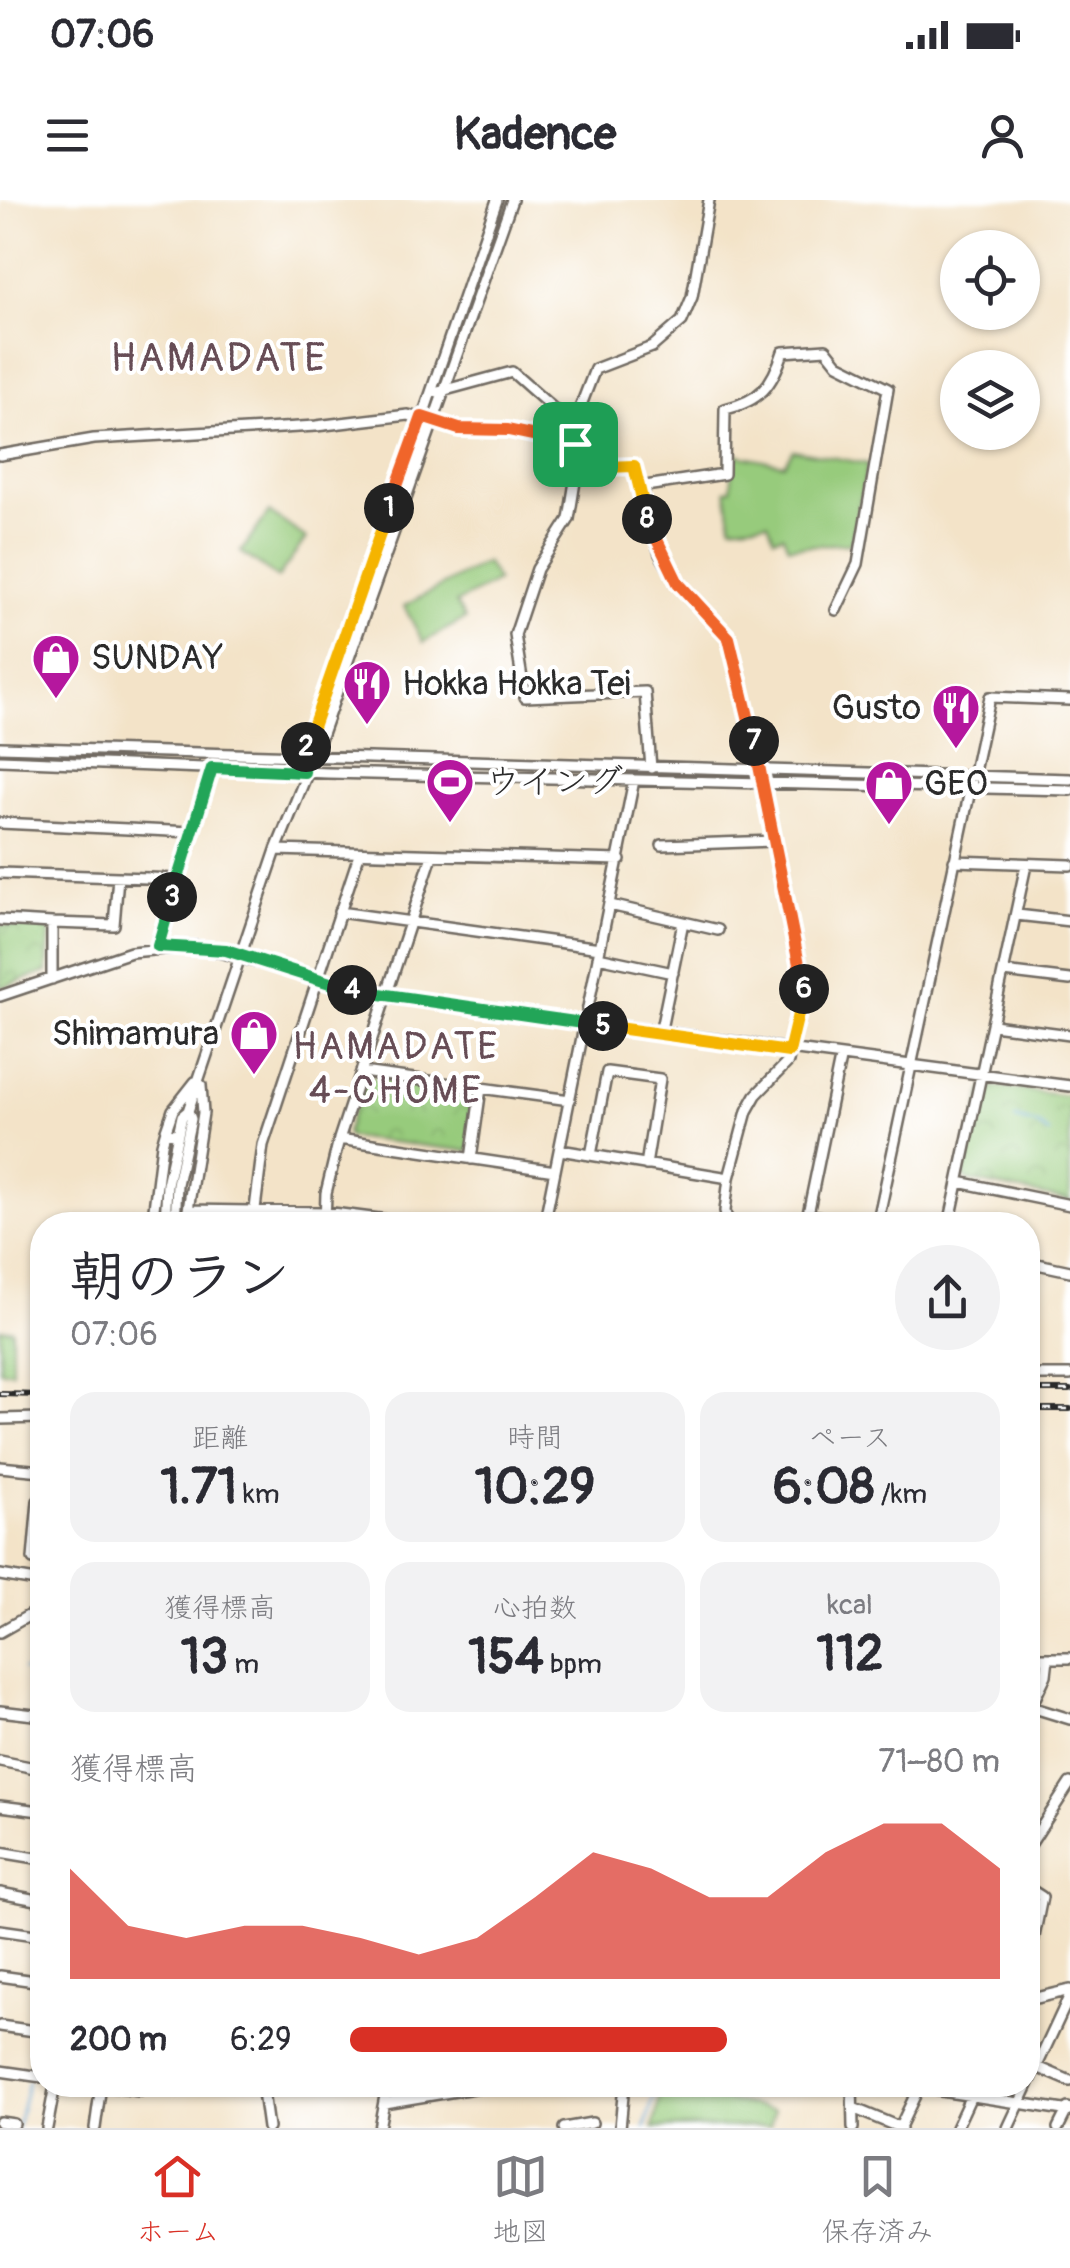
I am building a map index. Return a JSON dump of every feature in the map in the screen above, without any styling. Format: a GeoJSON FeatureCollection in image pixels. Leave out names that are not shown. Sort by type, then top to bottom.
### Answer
{"type":"FeatureCollection","features":[{"type":"Feature","properties":{"kind":"street"},"geometry":{"type":"LineString","coordinates":[[427,419],[430,394],[498,200]]}},
{"type":"Feature","properties":{"kind":"street"},"geometry":{"type":"LineString","coordinates":[[171,1134],[188,1111],[427,419],[442,392],[512,200]]}},
{"type":"Feature","properties":{"kind":"street"},"geometry":{"type":"LineString","coordinates":[[651,768],[645,692],[526,697],[515,635],[537,568],[569,519],[577,468],[573,426],[594,370],[652,347],[688,312],[709,200]]}},
{"type":"Feature","properties":{"kind":"street"},"geometry":{"type":"LineString","coordinates":[[640,488],[724,474],[725,409],[757,400],[776,376],[783,352],[826,349],[838,364],[888,389],[858,564],[836,610]]}},
{"type":"Feature","properties":{"kind":"street"},"geometry":{"type":"LineString","coordinates":[[430,394],[512,372],[573,426]]}},
{"type":"Feature","properties":{"kind":"street"},"geometry":{"type":"LineString","coordinates":[[0,455],[94,439],[427,419],[575,444]]}},
{"type":"Feature","properties":{"kind":"street"},"geometry":{"type":"LineString","coordinates":[[577,468],[634,466],[648,526],[678,583],[729,638],[804,979],[782,1072],[756,1095],[748,1111],[729,1178],[724,1212]]}},
{"type":"Feature","properties":{"kind":"street"},"geometry":{"type":"LineString","coordinates":[[879,1212],[990,697],[1070,700]]}},
{"type":"Feature","properties":{"kind":"street"},"geometry":{"type":"LineString","coordinates":[[0,747],[761,770],[1070,790]]}},
{"type":"Feature","properties":{"kind":"street"},"geometry":{"type":"LineString","coordinates":[[0,760],[764,784],[1070,779]]}},
{"type":"Feature","properties":{"kind":"street"},"geometry":{"type":"LineString","coordinates":[[158,946],[212,768]]}},
{"type":"Feature","properties":{"kind":"street"},"geometry":{"type":"LineString","coordinates":[[547,1212],[634,780]]}},
{"type":"Feature","properties":{"kind":"street"},"geometry":{"type":"LineString","coordinates":[[0,823],[192,832]]}},
{"type":"Feature","properties":{"kind":"street"},"geometry":{"type":"LineString","coordinates":[[662,845],[774,840]]}},
{"type":"Feature","properties":{"kind":"street"},"geometry":{"type":"LineString","coordinates":[[276,850],[620,860]]}},
{"type":"Feature","properties":{"kind":"street"},"geometry":{"type":"LineString","coordinates":[[253,1211],[262,1145],[359,855]]}},
{"type":"Feature","properties":{"kind":"street"},"geometry":{"type":"LineString","coordinates":[[200,1076],[203,1113],[188,1210],[325,1212],[339,1139],[432,856]]}},
{"type":"Feature","properties":{"kind":"street"},"geometry":{"type":"LineString","coordinates":[[954,861],[1070,865]]}},
{"type":"Feature","properties":{"kind":"street"},"geometry":{"type":"LineString","coordinates":[[953,1212],[1026,864]]}},
{"type":"Feature","properties":{"kind":"street"},"geometry":{"type":"LineString","coordinates":[[0,873],[178,879]]}},
{"type":"Feature","properties":{"kind":"street"},"geometry":{"type":"LineString","coordinates":[[0,920],[114,925],[118,877]]}},
{"type":"Feature","properties":{"kind":"street"},"geometry":{"type":"LineString","coordinates":[[610,905],[718,930]]}},
{"type":"Feature","properties":{"kind":"street"},"geometry":{"type":"LineString","coordinates":[[339,912],[599,953],[673,973]]}},
{"type":"Feature","properties":{"kind":"street"},"geometry":{"type":"LineString","coordinates":[[1017,915],[1070,921]]}},
{"type":"Feature","properties":{"kind":"street"},"geometry":{"type":"LineString","coordinates":[[660,1034],[683,922]]}},
{"type":"Feature","properties":{"kind":"street"},"geometry":{"type":"LineString","coordinates":[[52,923],[52,980]]}},
{"type":"Feature","properties":{"kind":"street"},"geometry":{"type":"LineString","coordinates":[[0,996],[158,946],[196,946],[242,954],[316,981],[386,996],[1070,1086]]}},
{"type":"Feature","properties":{"kind":"street"},"geometry":{"type":"LineString","coordinates":[[1004,972],[1070,980]]}},
{"type":"Feature","properties":{"kind":"street"},"geometry":{"type":"LineString","coordinates":[[993,1025],[1070,1035]]}},
{"type":"Feature","properties":{"kind":"street"},"geometry":{"type":"LineString","coordinates":[[808,1212],[840,1058]]}},
{"type":"Feature","properties":{"kind":"street"},"geometry":{"type":"LineString","coordinates":[[362,1072],[570,1100]]}},
{"type":"Feature","properties":{"kind":"street"},"geometry":{"type":"LineString","coordinates":[[592,1155],[607,1072],[660,1079],[646,1164]]}},
{"type":"Feature","properties":{"kind":"street"},"geometry":{"type":"LineString","coordinates":[[153,1212],[154,1186],[171,1134],[174,1110],[200,1076]]}},
{"type":"Feature","properties":{"kind":"street"},"geometry":{"type":"LineString","coordinates":[[471,1159],[481,1088]]}},
{"type":"Feature","properties":{"kind":"street"},"geometry":{"type":"LineString","coordinates":[[167,1212],[178,1150],[191,1119],[188,1111]]}},
{"type":"Feature","properties":{"kind":"street"},"geometry":{"type":"LineString","coordinates":[[171,1134],[178,1150],[176,1212]]}},
{"type":"Feature","properties":{"kind":"street"},"geometry":{"type":"LineString","coordinates":[[339,1139],[555,1171]]}},
{"type":"Feature","properties":{"kind":"street"},"geometry":{"type":"LineString","coordinates":[[560,1150],[729,1178]]}},
{"type":"Feature","properties":{"kind":"street"},"geometry":{"type":"LineString","coordinates":[[959,1182],[1070,1205]]}},
{"type":"Feature","properties":{"kind":"street"},"geometry":{"type":"LineString","coordinates":[[1040,1265],[1070,1271]]}},
{"type":"Feature","properties":{"kind":"street"},"geometry":{"type":"LineString","coordinates":[[1040,1375],[1068,1375],[1070,1363]]}},
{"type":"Feature","properties":{"kind":"street"},"geometry":{"type":"LineString","coordinates":[[0,1419],[30,1418]]}},
{"type":"Feature","properties":{"kind":"street"},"geometry":{"type":"LineString","coordinates":[[0,1467],[30,1469]]}},
{"type":"Feature","properties":{"kind":"street"},"geometry":{"type":"LineString","coordinates":[[0,1576],[30,1580]]}},
{"type":"Feature","properties":{"kind":"street"},"geometry":{"type":"LineString","coordinates":[[0,1632],[30,1615]]}},
{"type":"Feature","properties":{"kind":"street"},"geometry":{"type":"LineString","coordinates":[[1040,1658],[1070,1658]]}},
{"type":"Feature","properties":{"kind":"street"},"geometry":{"type":"LineString","coordinates":[[1040,1680],[1048,1658]]}},
{"type":"Feature","properties":{"kind":"street"},"geometry":{"type":"LineString","coordinates":[[0,1711],[30,1715]]}},
{"type":"Feature","properties":{"kind":"street"},"geometry":{"type":"LineString","coordinates":[[1040,1713],[1070,1720]]}},
{"type":"Feature","properties":{"kind":"street"},"geometry":{"type":"LineString","coordinates":[[0,1761],[30,1767]]}},
{"type":"Feature","properties":{"kind":"street"},"geometry":{"type":"LineString","coordinates":[[1040,1829],[1070,1783]]}},
{"type":"Feature","properties":{"kind":"street"},"geometry":{"type":"LineString","coordinates":[[0,1806],[30,1810]]}},
{"type":"Feature","properties":{"kind":"street"},"geometry":{"type":"LineString","coordinates":[[0,1852],[30,1857]]}},
{"type":"Feature","properties":{"kind":"street"},"geometry":{"type":"LineString","coordinates":[[0,1892],[30,1898]]}},
{"type":"Feature","properties":{"kind":"street"},"geometry":{"type":"LineString","coordinates":[[0,1930],[30,1934]]}},
{"type":"Feature","properties":{"kind":"street"},"geometry":{"type":"LineString","coordinates":[[0,1976],[30,1980]]}},
{"type":"Feature","properties":{"kind":"street"},"geometry":{"type":"LineString","coordinates":[[1040,1998],[1070,1992]]}},
{"type":"Feature","properties":{"kind":"street"},"geometry":{"type":"LineString","coordinates":[[1040,2050],[1070,1992]]}},
{"type":"Feature","properties":{"kind":"street"},"geometry":{"type":"LineString","coordinates":[[0,2026],[30,2030]]}},
{"type":"Feature","properties":{"kind":"street"},"geometry":{"type":"LineString","coordinates":[[1040,2068],[1070,2081]]}},
{"type":"Feature","properties":{"kind":"street"},"geometry":{"type":"LineString","coordinates":[[0,2071],[30,2076]]}},
{"type":"Feature","properties":{"kind":"street"},"geometry":{"type":"LineString","coordinates":[[47,2128],[52,2097]]}},
{"type":"Feature","properties":{"kind":"street"},"geometry":{"type":"LineString","coordinates":[[96,2128],[99,2097]]}},
{"type":"Feature","properties":{"kind":"street"},"geometry":{"type":"LineString","coordinates":[[264,2097],[268,2128]]}},
{"type":"Feature","properties":{"kind":"street"},"geometry":{"type":"LineString","coordinates":[[379,2128],[385,2097]]}},
{"type":"Feature","properties":{"kind":"street"},"geometry":{"type":"LineString","coordinates":[[384,2103],[420,2097]]}},
{"type":"Feature","properties":{"kind":"street"},"geometry":{"type":"LineString","coordinates":[[620,2128],[623,2097]]}},
{"type":"Feature","properties":{"kind":"street"},"geometry":{"type":"LineString","coordinates":[[853,2097],[853,2128]]}},
{"type":"Feature","properties":{"kind":"street"},"geometry":{"type":"LineString","coordinates":[[853,2108],[901,2128],[915,2097]]}},
{"type":"Feature","properties":{"kind":"street"},"geometry":{"type":"LineString","coordinates":[[956,2128],[970,2097]]}},
{"type":"Feature","properties":{"kind":"street"},"geometry":{"type":"LineString","coordinates":[[977,2097],[1069,2109],[1058,2128]]}},
{"type":"Feature","properties":{"kind":"street"},"geometry":{"type":"LineString","coordinates":[[1008,2128],[1022,2097]]}},
{"type":"Feature","properties":{"kind":"street"},"geometry":{"type":"LineString","coordinates":[[0,2122],[14,2124]]}},
{"type":"Feature","properties":{"kind":"street"},"geometry":{"type":"LineString","coordinates":[[564,2128],[592,2123]]}},
{"type":"Feature","properties":{"kind":"green space"},"geometry":{"type":"Polygon","coordinates":[[[793,450],[868,464],[851,543],[788,547],[783,535],[774,538],[768,522],[732,526],[726,490],[731,489],[734,454],[784,464],[793,450]]]}},
{"type":"Feature","properties":{"kind":"green space"},"geometry":{"type":"Polygon","coordinates":[[[269,512],[306,538],[278,578],[241,552],[269,512]]]}},
{"type":"Feature","properties":{"kind":"green space"},"geometry":{"type":"Polygon","coordinates":[[[486,562],[497,581],[456,603],[465,619],[423,642],[404,606],[486,562]]]}},
{"type":"Feature","properties":{"kind":"green space"},"geometry":{"type":"Polygon","coordinates":[[[0,925],[46,927],[50,931],[47,972],[0,988],[0,925]]]}},
{"type":"Feature","properties":{"kind":"green space"},"geometry":{"type":"Polygon","coordinates":[[[363,1079],[473,1091],[476,1095],[469,1151],[348,1137],[363,1079]]]}},
{"type":"Feature","properties":{"kind":"green space"},"geometry":{"type":"Polygon","coordinates":[[[989,1086],[1070,1096],[1070,1201],[967,1180],[963,1175],[983,1089],[989,1086]]]}},
{"type":"Feature","properties":{"kind":"green space"},"geometry":{"type":"Polygon","coordinates":[[[0,1329],[12,1329],[12,1371],[0,1371],[0,1329]]]}},
{"type":"Feature","properties":{"kind":"green space"},"geometry":{"type":"Polygon","coordinates":[[[660,2097],[711,2097],[774,2110],[770,2126],[653,2128],[660,2097]]]}},
{"type":"Feature","properties":{"kind":"waterway"},"geometry":{"type":"LineString","coordinates":[[1015,1118],[1049,1133]]}},
{"type":"Feature","properties":{"kind":"waterway"},"geometry":{"type":"LineString","coordinates":[[23,1670],[30,1672]]}},
{"type":"Feature","properties":{"kind":"waterway"},"geometry":{"type":"LineString","coordinates":[[17,2128],[28,2081]]}},
{"type":"Feature","properties":{"kind":"waterway"},"geometry":{"type":"LineString","coordinates":[[645,2128],[654,2097]]}},
{"type":"Feature","properties":{"kind":"railway"},"geometry":{"type":"LineString","coordinates":[[1040,1390],[1070,1390]]}},
{"type":"Feature","properties":{"kind":"railway"},"geometry":{"type":"LineString","coordinates":[[0,1394],[30,1395]]}},
{"type":"Feature","properties":{"kind":"railway"},"geometry":{"type":"LineString","coordinates":[[1040,1409],[1070,1409]]}},
{"type":"Feature","properties":{"kind":"place","name":"SUNDAY"},"geometry":{"type":"Point","coordinates":[56,700]}},
{"type":"Feature","properties":{"kind":"place","name":"Hokka Hokka Tei"},"geometry":{"type":"Point","coordinates":[367,726]}},
{"type":"Feature","properties":{"kind":"place","name":"Gusto"},"geometry":{"type":"Point","coordinates":[956,750]}},
{"type":"Feature","properties":{"kind":"place","name":"ウイング"},"geometry":{"type":"Point","coordinates":[450,824]}},
{"type":"Feature","properties":{"kind":"place","name":"GEO"},"geometry":{"type":"Point","coordinates":[889,826]}},
{"type":"Feature","properties":{"kind":"place","name":"Shimamura"},"geometry":{"type":"Point","coordinates":[254,1076]}},
{"type":"Feature","properties":{"kind":"district","name":"HAMADATE"},"geometry":{"type":"Point","coordinates":[219,358]}},
{"type":"Feature","properties":{"kind":"district","name":"HAMADATE 4-CHOME"},"geometry":{"type":"Point","coordinates":[396,1069]}},
{"type":"Feature","properties":{"kind":"route"},"geometry":{"type":"LineString","coordinates":[[422,417],[459,429],[508,430],[575,444],[577,468],[634,466],[648,526],[660,554],[678,583],[729,638],[804,979],[789,1052],[354,991],[226,950],[158,946],[212,768],[304,772],[302,759],[422,417]]}}]}
